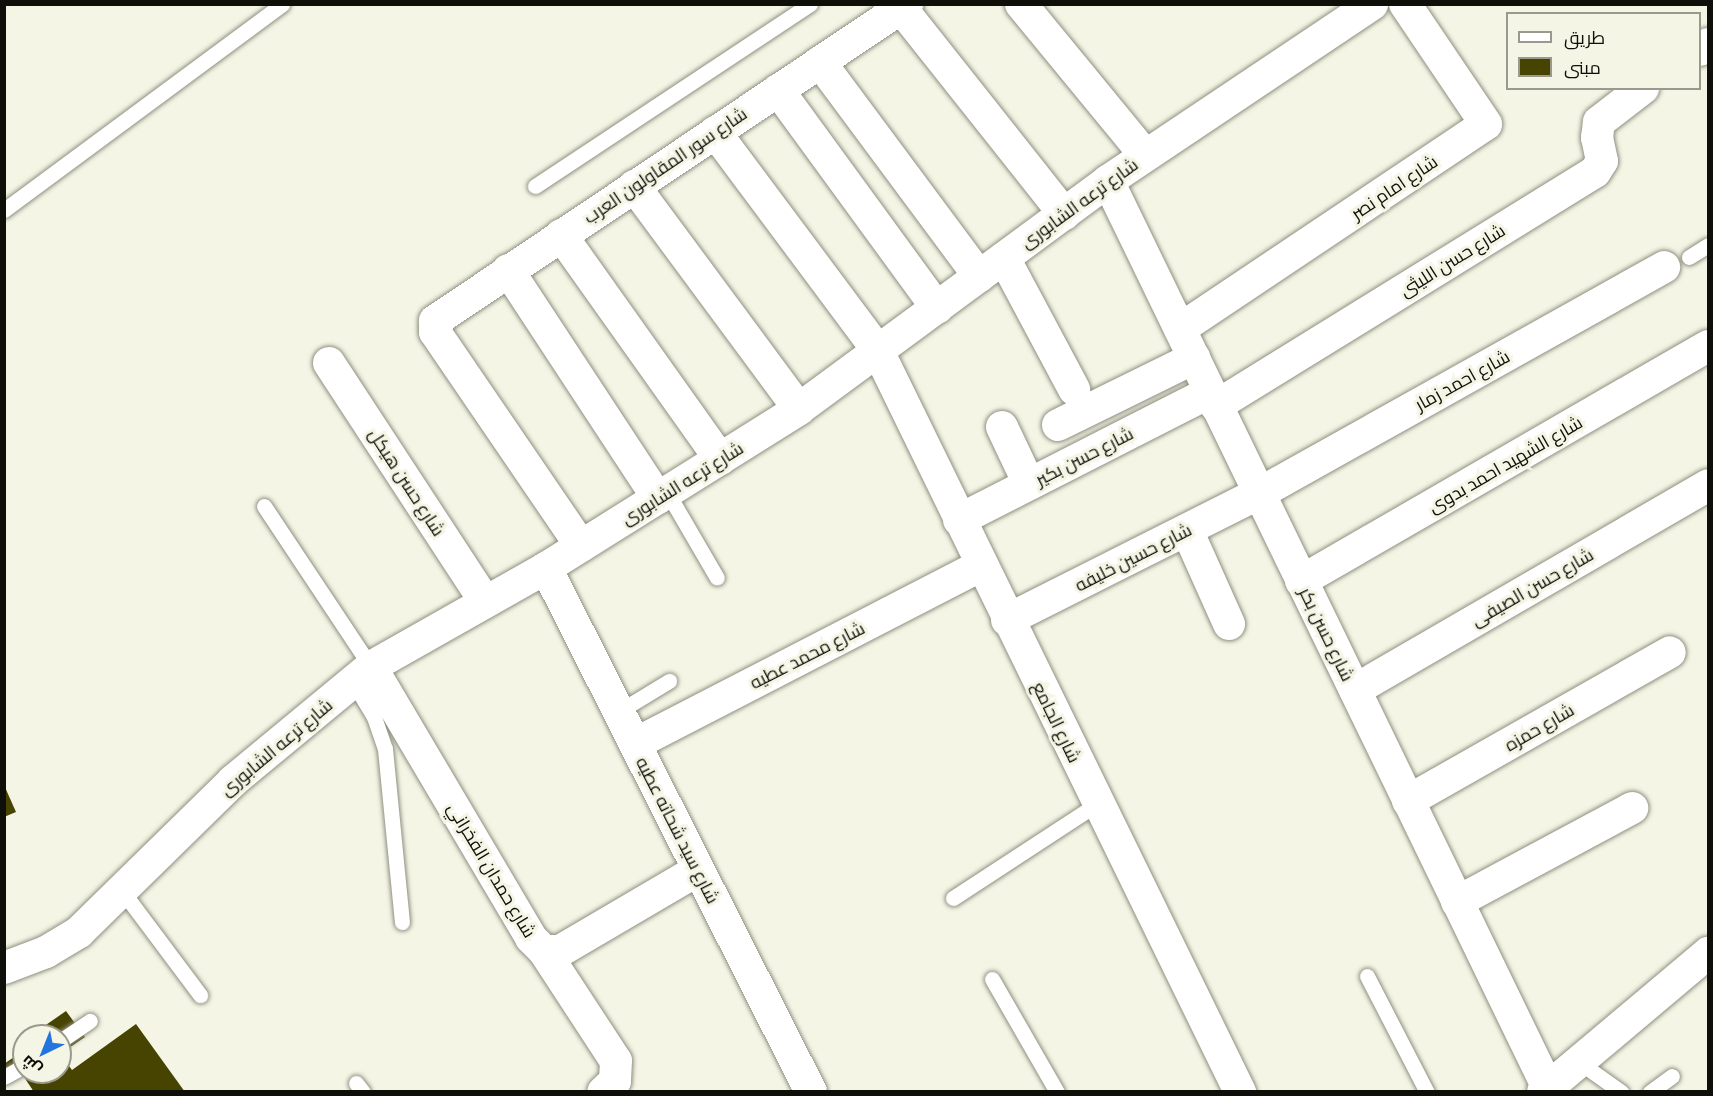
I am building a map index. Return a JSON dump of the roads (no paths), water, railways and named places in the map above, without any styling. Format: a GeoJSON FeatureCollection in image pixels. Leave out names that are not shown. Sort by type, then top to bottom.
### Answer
{"type":"FeatureCollection","features":[{"type":"Feature","properties":{"kind":"street"},"geometry":{"type":"LineString","coordinates":[[1021,4],[1145,155]]}},
{"type":"Feature","properties":{"kind":"street","name":"شارع ترعه الشابورى"},"geometry":{"type":"LineString","coordinates":[[4,968],[46,952],[79,932],[123,892],[233,781],[362,674],[485,601],[546,568],[799,409],[1108,181],[1372,4]]}},
{"type":"Feature","properties":{"kind":"street","name":"شارع امام نصر"},"geometry":{"type":"LineString","coordinates":[[1180,329],[1486,124],[1405,4]]}},
{"type":"Feature","properties":{"kind":"street"},"geometry":{"type":"LineString","coordinates":[[904,6],[1064,214]]}},
{"type":"Feature","properties":{"kind":"street","name":"شارع سور المقاولون العرب"},"geometry":{"type":"LineString","coordinates":[[581,546],[435,332],[438,317],[904,6]]}},
{"type":"Feature","properties":{"kind":"street"},"geometry":{"type":"LineString","coordinates":[[820,62],[992,267],[1074,389]]}},
{"type":"Feature","properties":{"kind":"street"},"geometry":{"type":"LineString","coordinates":[[778,90],[937,308]]}},
{"type":"Feature","properties":{"kind":"street","name":"شارع حسن الليثى"},"geometry":{"type":"LineString","coordinates":[[1213,399],[1594,172],[1602,161],[1597,138],[1599,122],[1639,90]]}},
{"type":"Feature","properties":{"kind":"street","name":"شارع الجامع"},"geometry":{"type":"LineString","coordinates":[[715,132],[878,351],[980,566],[1240,1092]]}},
{"type":"Feature","properties":{"kind":"street","name":"شارع حسن بكر"},"geometry":{"type":"LineString","coordinates":[[1108,181],[1547,1090]]}},
{"type":"Feature","properties":{"kind":"street"},"geometry":{"type":"LineString","coordinates":[[634,186],[799,409]]}},
{"type":"Feature","properties":{"kind":"street"},"geometry":{"type":"LineString","coordinates":[[561,235],[720,459]]}},
{"type":"Feature","properties":{"kind":"street","name":"شارع احمد زمار"},"geometry":{"type":"LineString","coordinates":[[1260,493],[1677,262]]}},
{"type":"Feature","properties":{"kind":"street"},"geometry":{"type":"LineString","coordinates":[[508,270],[662,495]]}},
{"type":"Feature","properties":{"kind":"street","name":"شارع الشهيد احمد بدوى"},"geometry":{"type":"LineString","coordinates":[[1302,581],[1708,346]]}},
{"type":"Feature","properties":{"kind":"street"},"geometry":{"type":"LineString","coordinates":[[1058,425],[1194,358]]}},
{"type":"Feature","properties":{"kind":"street","name":"شارع حسن هيكل"},"geometry":{"type":"LineString","coordinates":[[328,363],[485,601]]}},
{"type":"Feature","properties":{"kind":"street","name":"شارع حسن بكير"},"geometry":{"type":"LineString","coordinates":[[959,520],[1029,484],[1213,399]]}},
{"type":"Feature","properties":{"kind":"street"},"geometry":{"type":"LineString","coordinates":[[1002,426],[1029,484]]}},
{"type":"Feature","properties":{"kind":"street","name":"شارع حسن الصيفى"},"geometry":{"type":"LineString","coordinates":[[1355,690],[1708,485]]}},
{"type":"Feature","properties":{"kind":"street","name":"شارع حسين خليفه"},"geometry":{"type":"LineString","coordinates":[[1007,620],[1260,493]]}},
{"type":"Feature","properties":{"kind":"street"},"geometry":{"type":"LineString","coordinates":[[1187,530],[1229,624]]}},
{"type":"Feature","properties":{"kind":"street","name":"شارع محمد عطيه"},"geometry":{"type":"LineString","coordinates":[[635,744],[980,566]]}},
{"type":"Feature","properties":{"kind":"street","name":"شارع سيد شحاته عطيه"},"geometry":{"type":"LineString","coordinates":[[546,568],[811,1092]]}},
{"type":"Feature","properties":{"kind":"street","name":"شارع حمزه"},"geometry":{"type":"LineString","coordinates":[[1408,801],[1670,652]]}},
{"type":"Feature","properties":{"kind":"street","name":"شارع حمدان الفخراني"},"geometry":{"type":"LineString","coordinates":[[362,674],[531,938],[544,951],[560,951],[698,870]]}},
{"type":"Feature","properties":{"kind":"street"},"geometry":{"type":"LineString","coordinates":[[1457,902],[1632,808]]}},
{"type":"Feature","properties":{"kind":"street"},"geometry":{"type":"LineString","coordinates":[[544,951],[616,1061],[615,1081],[603,1092]]}},
{"type":"Feature","properties":{"kind":"street"},"geometry":{"type":"LineString","coordinates":[[1547,1090],[1708,953]]}},
{"type":"Feature","properties":{"kind":"lane"},"geometry":{"type":"LineString","coordinates":[[4,210],[282,4]]}},
{"type":"Feature","properties":{"kind":"lane"},"geometry":{"type":"LineString","coordinates":[[535,186],[810,4]]}},
{"type":"Feature","properties":{"kind":"lane"},"geometry":{"type":"LineString","coordinates":[[1677,262],[1708,245]]}},
{"type":"Feature","properties":{"kind":"lane"},"geometry":{"type":"LineString","coordinates":[[662,495],[717,578]]}},
{"type":"Feature","properties":{"kind":"lane"},"geometry":{"type":"LineString","coordinates":[[264,506],[362,674],[385,749],[402,922]]}},
{"type":"Feature","properties":{"kind":"lane"},"geometry":{"type":"LineString","coordinates":[[618,712],[669,681]]}},
{"type":"Feature","properties":{"kind":"lane"},"geometry":{"type":"LineString","coordinates":[[952,898],[1098,803]]}},
{"type":"Feature","properties":{"kind":"lane"},"geometry":{"type":"LineString","coordinates":[[123,892],[200,995]]}},
{"type":"Feature","properties":{"kind":"lane"},"geometry":{"type":"LineString","coordinates":[[1367,976],[1427,1092]]}},
{"type":"Feature","properties":{"kind":"lane"},"geometry":{"type":"LineString","coordinates":[[992,979],[1057,1092]]}},
{"type":"Feature","properties":{"kind":"lane"},"geometry":{"type":"LineString","coordinates":[[72,1033],[90,1021]]}},
{"type":"Feature","properties":{"kind":"lane"},"geometry":{"type":"LineString","coordinates":[[1579,1062],[1621,1092]]}},
{"type":"Feature","properties":{"kind":"lane"},"geometry":{"type":"LineString","coordinates":[[1650,1092],[1672,1076]]}}]}
